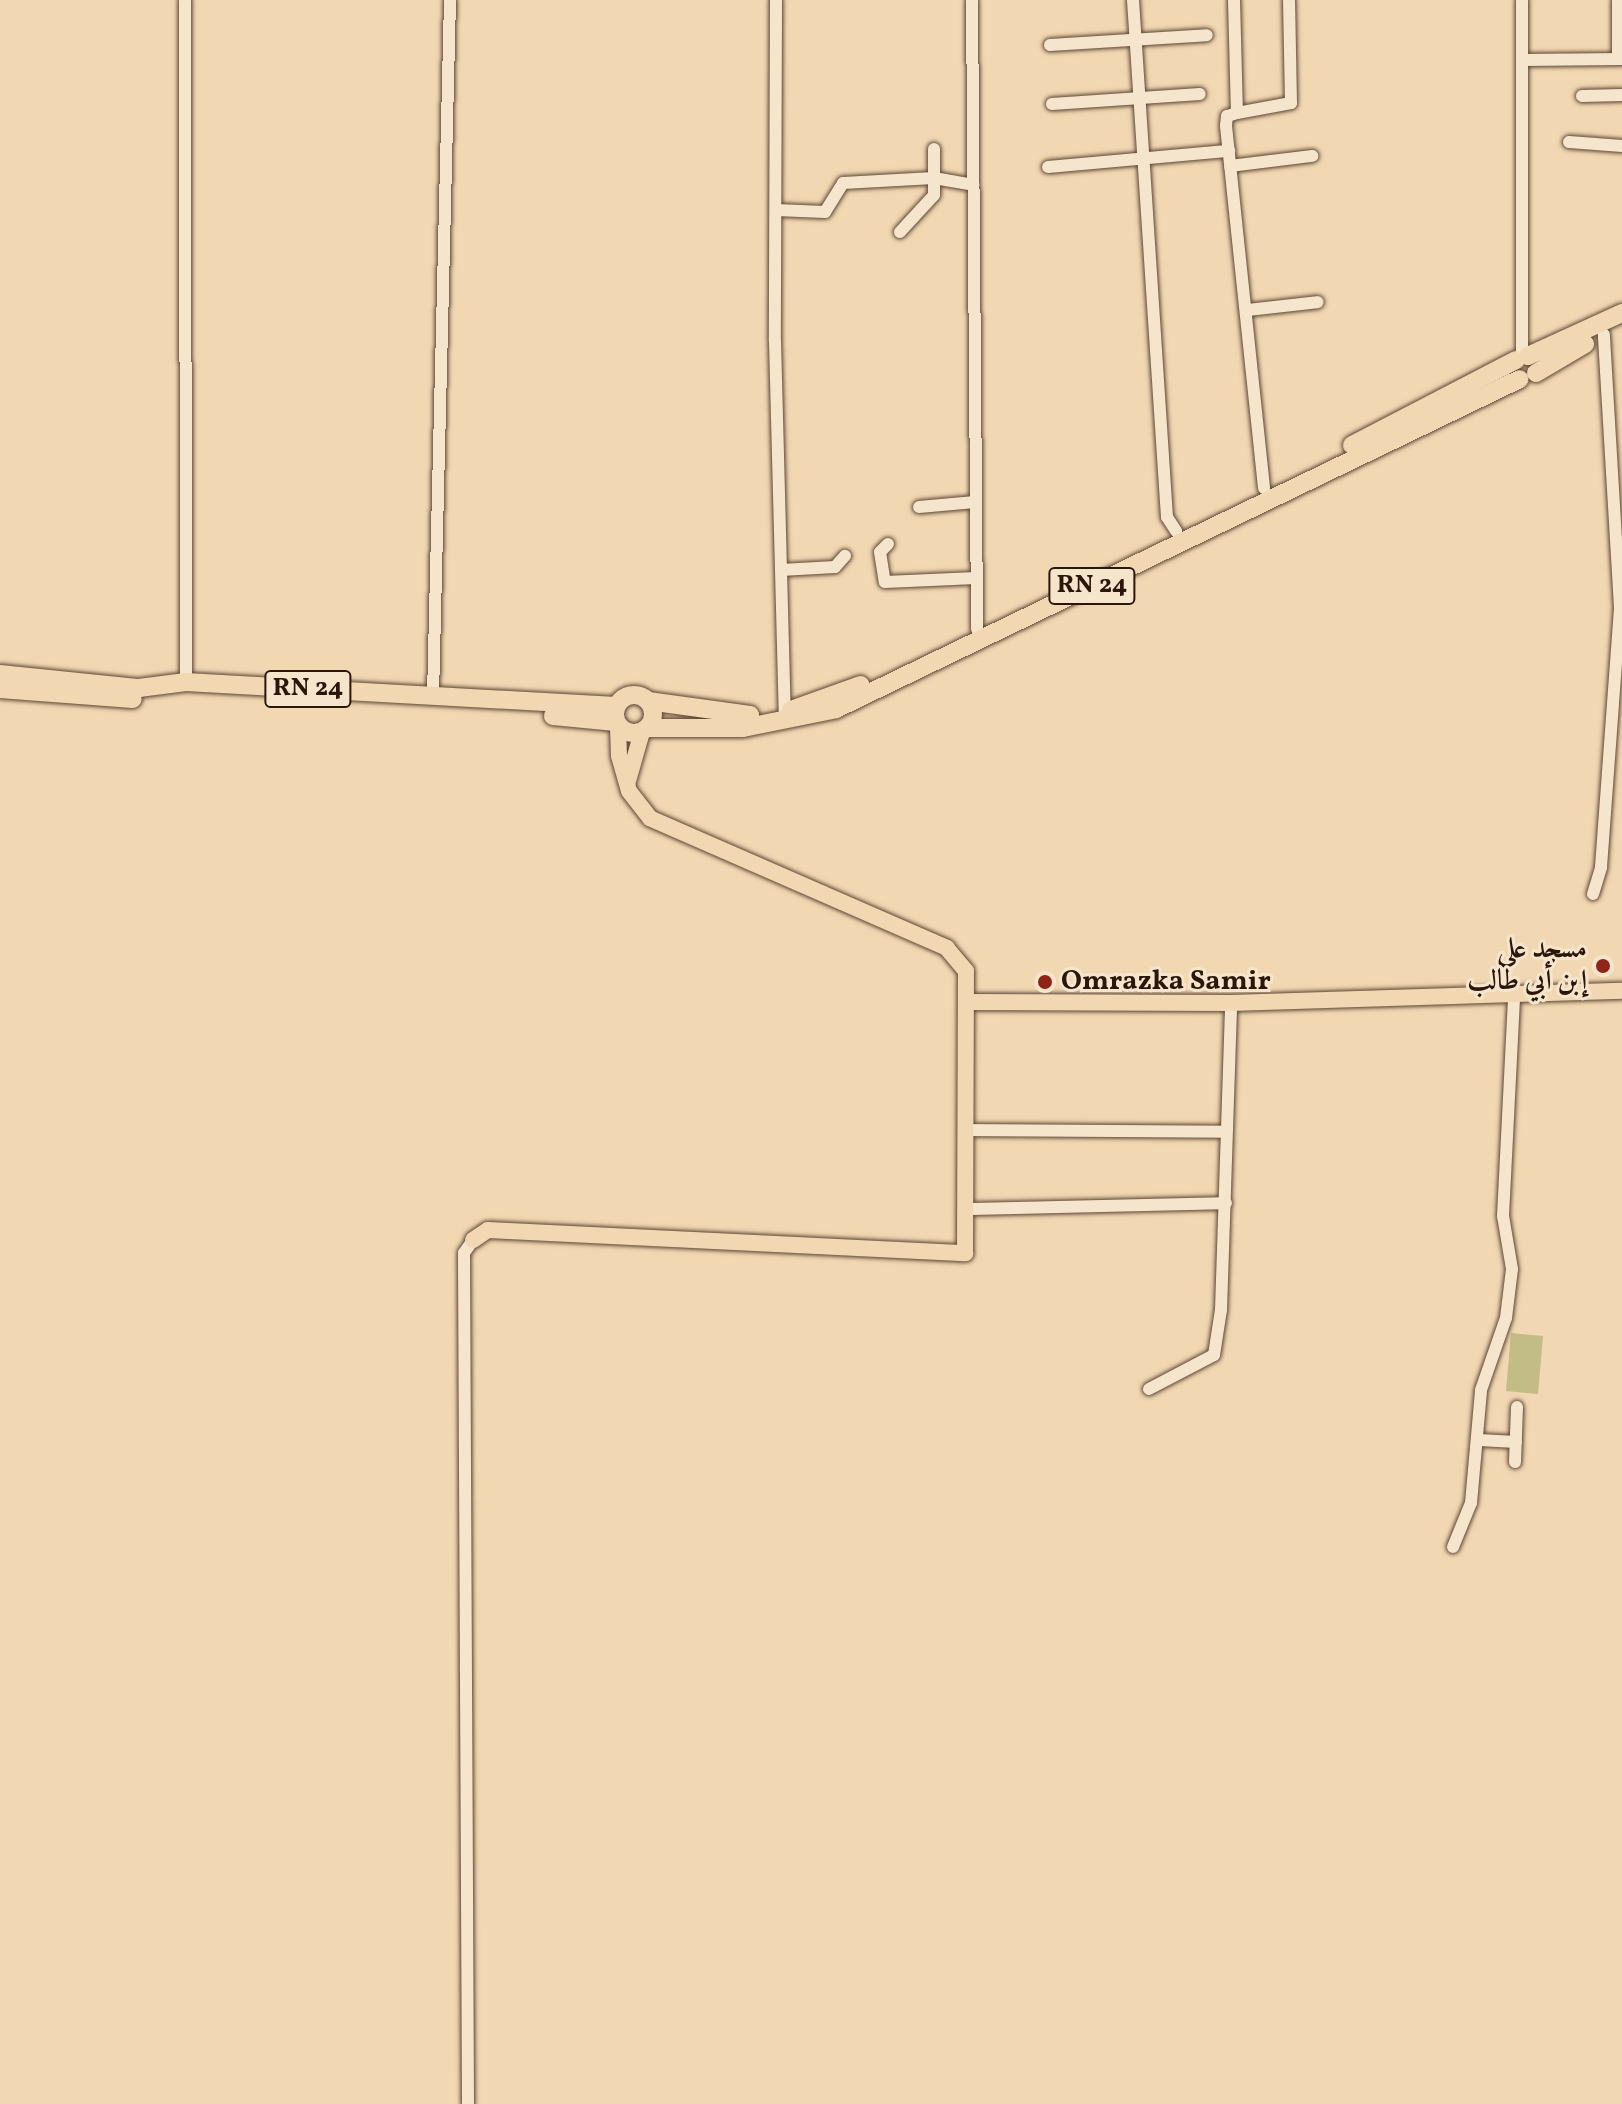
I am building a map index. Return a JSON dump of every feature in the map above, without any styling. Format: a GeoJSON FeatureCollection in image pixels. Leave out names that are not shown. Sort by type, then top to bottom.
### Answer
{"type":"FeatureCollection","features":[{"type":"Feature","properties":{"kind":"highway","name":"RN 24"},"geometry":{"type":"LineString","coordinates":[[644,730],[743,728],[836,709],[1622,313]]}},
{"type":"Feature","properties":{"kind":"highway","name":"RN 24"},"geometry":{"type":"LineString","coordinates":[[648,701],[727,715],[785,711],[854,688],[1490,378],[1622,325]]}},
{"type":"Feature","properties":{"kind":"highway","name":"RN 24"},"geometry":{"type":"LineString","coordinates":[[0,674],[139,688],[186,682],[433,696],[617,718]]}},
{"type":"Feature","properties":{"kind":"highway","name":"RN 24"},"geometry":{"type":"LineString","coordinates":[[0,689],[140,699],[187,692],[617,718]]}},
{"type":"Feature","properties":{"kind":"highway"},"geometry":{"type":"LineString","coordinates":[[631,695],[648,701],[653,715],[644,730],[629,733],[617,718],[631,695]]}},
{"type":"Feature","properties":{"kind":"main road"},"geometry":{"type":"LineString","coordinates":[[473,1240],[488,1230],[965,1253],[966,971],[947,948],[670,829],[637,806],[619,756],[617,718]]}},
{"type":"Feature","properties":{"kind":"main road"},"geometry":{"type":"LineString","coordinates":[[628,782],[644,730]]}},
{"type":"Feature","properties":{"kind":"main road"},"geometry":{"type":"LineString","coordinates":[[966,1002],[1231,1003],[1622,991]]}},
{"type":"Feature","properties":{"kind":"street"},"geometry":{"type":"LineString","coordinates":[[185,0],[186,682]]}},
{"type":"Feature","properties":{"kind":"street"},"geometry":{"type":"LineString","coordinates":[[433,696],[450,0]]}},
{"type":"Feature","properties":{"kind":"street"},"geometry":{"type":"LineString","coordinates":[[776,0],[776,210],[785,711]]}},
{"type":"Feature","properties":{"kind":"street"},"geometry":{"type":"LineString","coordinates":[[972,0],[977,629]]}},
{"type":"Feature","properties":{"kind":"street"},"geometry":{"type":"LineString","coordinates":[[1133,0],[1167,517],[1176,531]]}},
{"type":"Feature","properties":{"kind":"street"},"geometry":{"type":"LineString","coordinates":[[1234,0],[1237,113]]}},
{"type":"Feature","properties":{"kind":"street"},"geometry":{"type":"LineString","coordinates":[[1264,488],[1226,120],[1237,113],[1291,103],[1289,0]]}},
{"type":"Feature","properties":{"kind":"street"},"geometry":{"type":"LineString","coordinates":[[1522,0],[1524,365]]}},
{"type":"Feature","properties":{"kind":"street"},"geometry":{"type":"LineString","coordinates":[[1522,60],[1620,59],[1618,0]]}},
{"type":"Feature","properties":{"kind":"street"},"geometry":{"type":"LineString","coordinates":[[1050,45],[1207,35]]}},
{"type":"Feature","properties":{"kind":"street"},"geometry":{"type":"LineString","coordinates":[[1052,104],[1200,94]]}},
{"type":"Feature","properties":{"kind":"street"},"geometry":{"type":"LineString","coordinates":[[1582,96],[1622,95]]}},
{"type":"Feature","properties":{"kind":"street"},"geometry":{"type":"LineString","coordinates":[[1569,142],[1622,146]]}},
{"type":"Feature","properties":{"kind":"street"},"geometry":{"type":"LineString","coordinates":[[900,232],[934,195],[934,149]]}},
{"type":"Feature","properties":{"kind":"street"},"geometry":{"type":"LineString","coordinates":[[1048,167],[1229,151]]}},
{"type":"Feature","properties":{"kind":"street"},"geometry":{"type":"LineString","coordinates":[[1230,166],[1312,156]]}},
{"type":"Feature","properties":{"kind":"street"},"geometry":{"type":"LineString","coordinates":[[776,210],[825,212],[843,183],[934,178],[973,185]]}},
{"type":"Feature","properties":{"kind":"street"},"geometry":{"type":"LineString","coordinates":[[1247,310],[1318,302]]}},
{"type":"Feature","properties":{"kind":"street"},"geometry":{"type":"LineString","coordinates":[[1593,894],[1601,867],[1620,607],[1604,334]]}},
{"type":"Feature","properties":{"kind":"street"},"geometry":{"type":"LineString","coordinates":[[919,507],[975,502]]}},
{"type":"Feature","properties":{"kind":"street"},"geometry":{"type":"LineString","coordinates":[[888,544],[880,552],[885,582],[976,578]]}},
{"type":"Feature","properties":{"kind":"street"},"geometry":{"type":"LineString","coordinates":[[781,570],[835,567],[845,556]]}},
{"type":"Feature","properties":{"kind":"street"},"geometry":{"type":"LineString","coordinates":[[1453,1547],[1471,1503],[1479,1440],[1481,1390],[1506,1318],[1512,1269],[1503,1216],[1514,996]]}},
{"type":"Feature","properties":{"kind":"street"},"geometry":{"type":"LineString","coordinates":[[1149,1389],[1214,1355],[1226,1203],[1224,1132],[1231,1003]]}},
{"type":"Feature","properties":{"kind":"street"},"geometry":{"type":"LineString","coordinates":[[966,1130],[1224,1132]]}},
{"type":"Feature","properties":{"kind":"street"},"geometry":{"type":"LineString","coordinates":[[967,1209],[1226,1203]]}},
{"type":"Feature","properties":{"kind":"street"},"geometry":{"type":"LineString","coordinates":[[468,2104],[464,1253],[473,1240]]}},
{"type":"Feature","properties":{"kind":"street"},"geometry":{"type":"LineString","coordinates":[[1515,1462],[1517,1407]]}},
{"type":"Feature","properties":{"kind":"street"},"geometry":{"type":"LineString","coordinates":[[1479,1440],[1516,1442]]}},
{"type":"Feature","properties":{"kind":"shaded area"},"geometry":{"type":"Polygon","coordinates":[[[1511,1333],[1543,1336],[1538,1394],[1506,1391],[1511,1333]]]}},
{"type":"Feature","properties":{"kind":"place","name":"مسجد علي إبن أبي طالب"},"geometry":{"type":"Point","coordinates":[1603,966]}},
{"type":"Feature","properties":{"kind":"place","name":"Omrazka Samir"},"geometry":{"type":"Point","coordinates":[1045,982]}}]}
